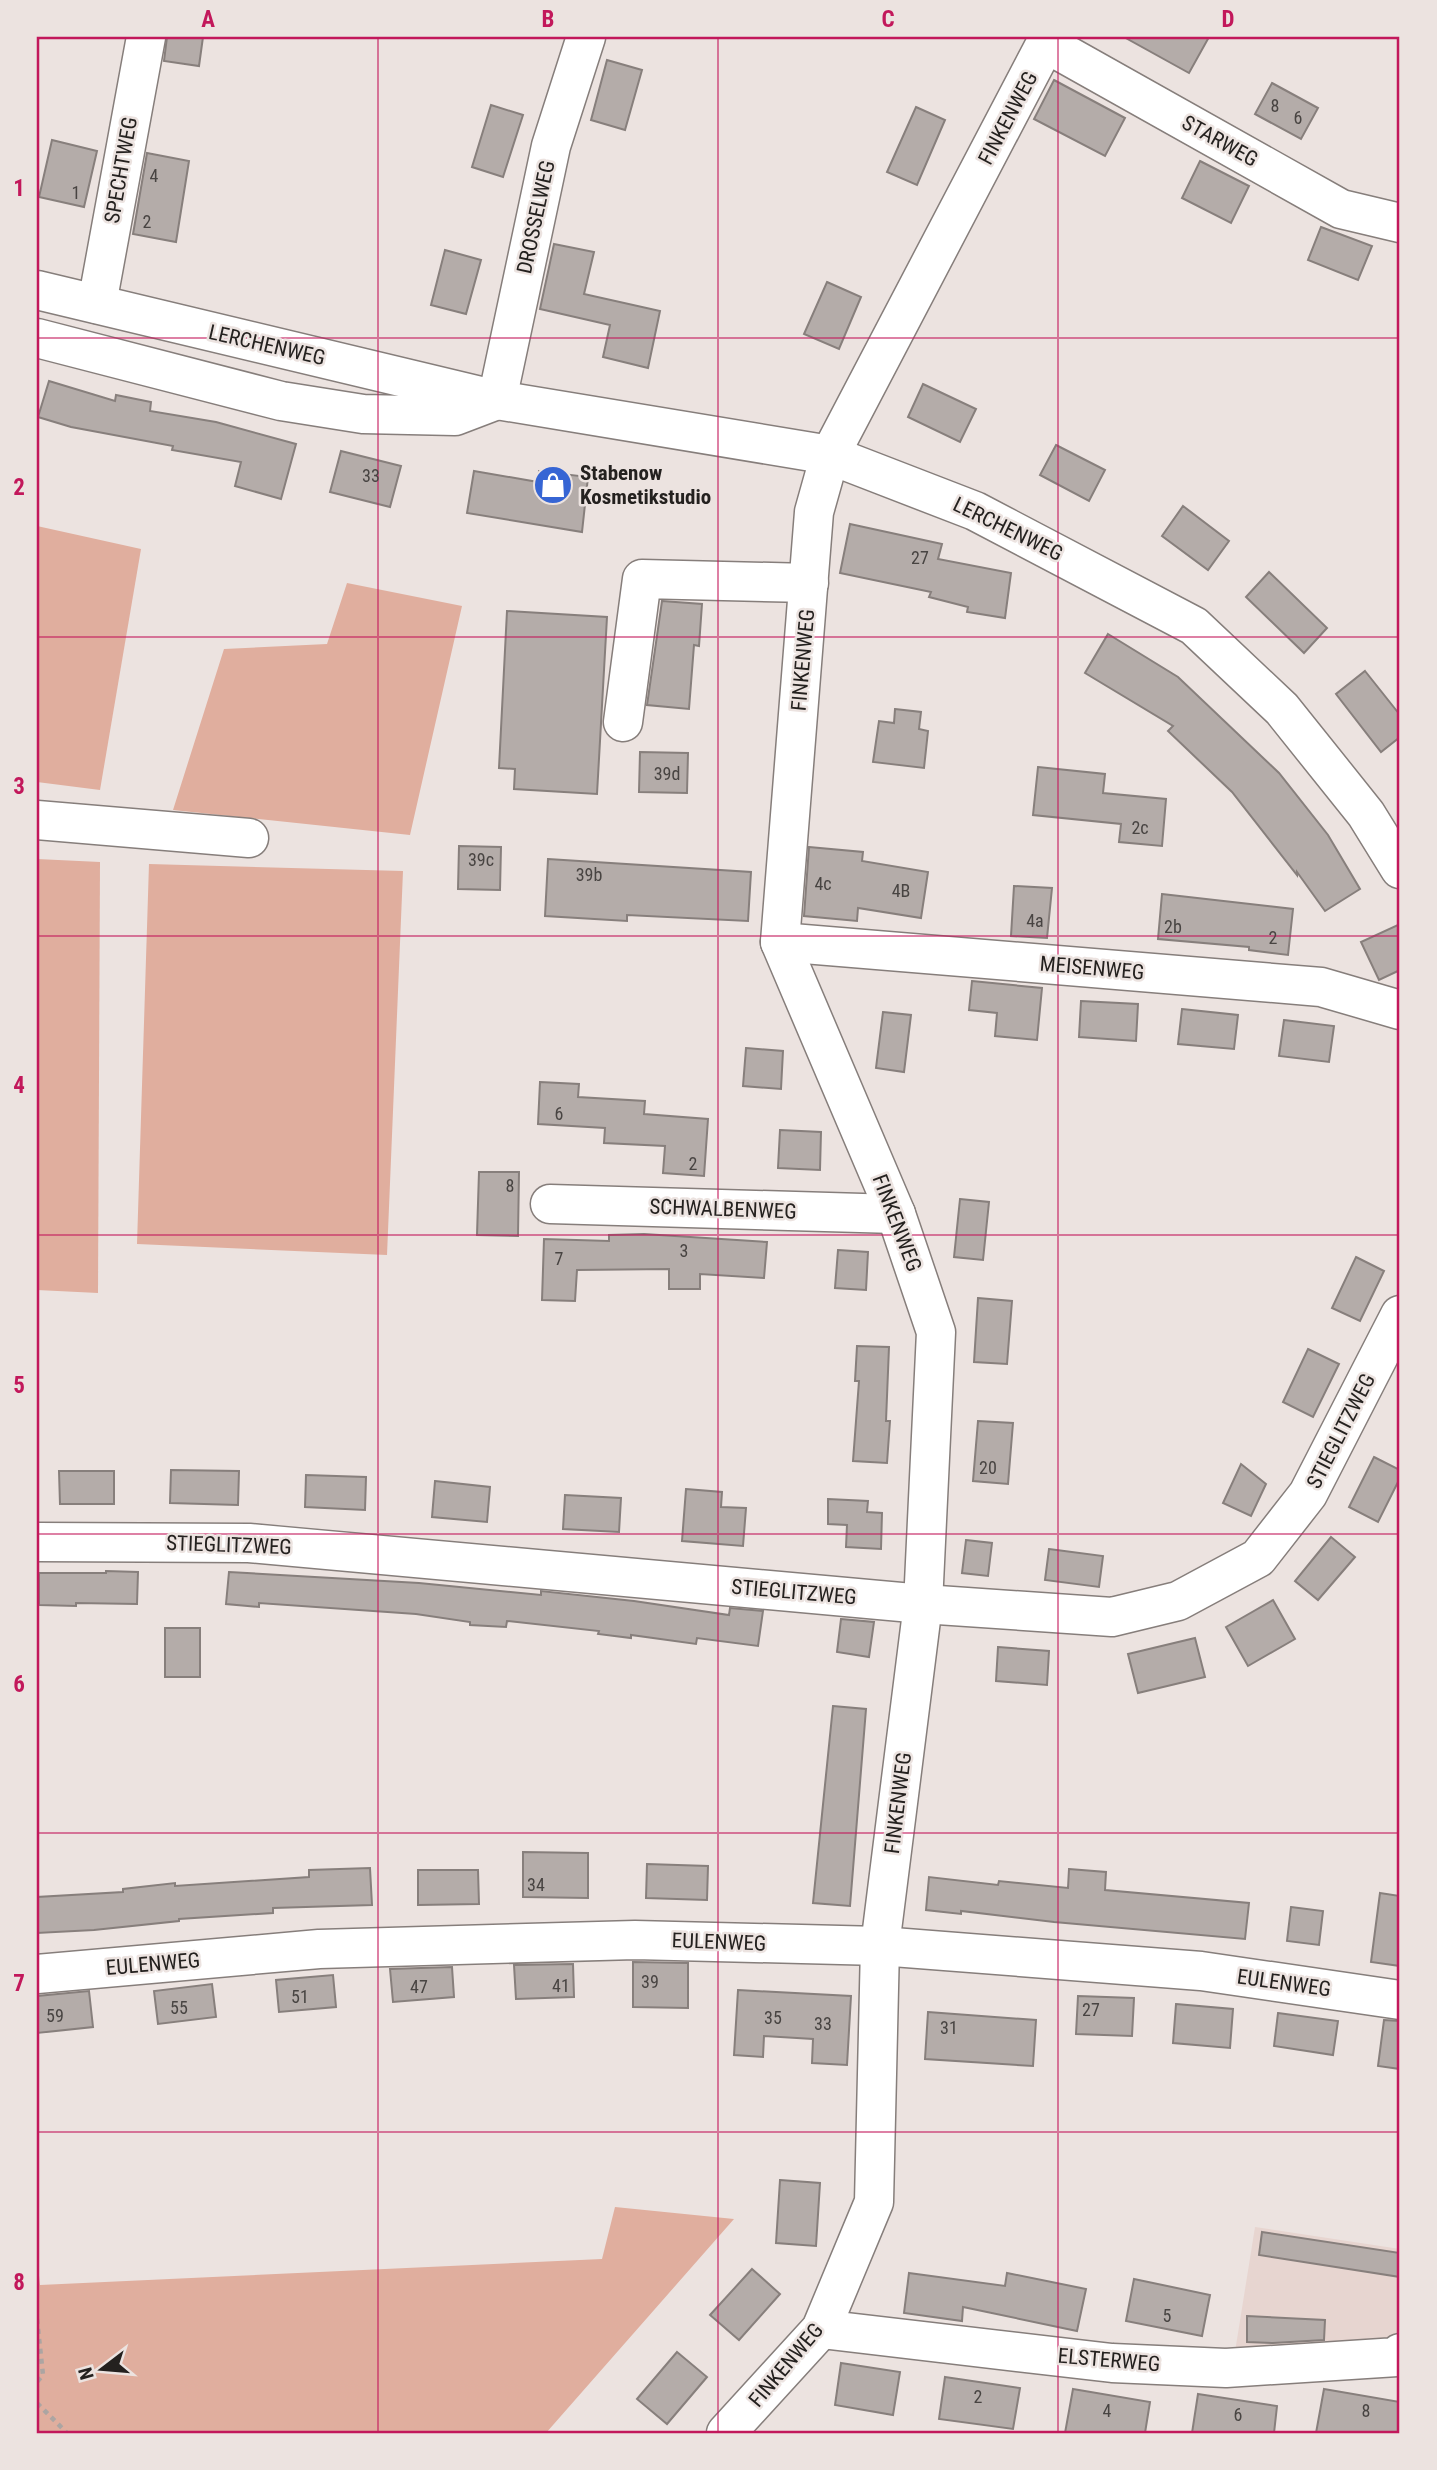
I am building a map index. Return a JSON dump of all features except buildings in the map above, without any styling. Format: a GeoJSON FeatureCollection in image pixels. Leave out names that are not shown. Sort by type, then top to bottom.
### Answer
{"type":"FeatureCollection","features":[{"type":"Feature","properties":{"kind":"street","name":"SPECHTWEG"},"geometry":{"type":"LineString","coordinates":[[97,304],[146,37]]}},
{"type":"Feature","properties":{"kind":"street","name":"DROSSELWEG"},"geometry":{"type":"LineString","coordinates":[[498,400],[551,146],[586,37]]}},
{"type":"Feature","properties":{"kind":"street","name":"STARWEG"},"geometry":{"type":"LineString","coordinates":[[1048,40],[1341,209],[1400,223]]}},
{"type":"Feature","properties":{"kind":"street","name":"FINKENWEG"},"geometry":{"type":"LineString","coordinates":[[726,2433],[821,2329],[874,2202],[880,1946],[923,1604],[936,1332],[896,1214],[780,942],[814,512],[830,455],[1048,40]]}},
{"type":"Feature","properties":{"kind":"street","name":"LERCHENWEG"},"geometry":{"type":"LineString","coordinates":[[37,289],[498,400],[830,455],[975,511],[1194,626],[1282,709],[1366,814],[1400,869]]}},
{"type":"Feature","properties":{"kind":"street","name":"LERCHENWEG"},"geometry":{"type":"LineString","coordinates":[[37,338],[281,401],[363,415],[455,416],[498,400]]}},
{"type":"Feature","properties":{"kind":"street"},"geometry":{"type":"LineString","coordinates":[[623,722],[642,579],[809,583]]}},
{"type":"Feature","properties":{"kind":"street"},"geometry":{"type":"LineString","coordinates":[[37,820],[249,838]]}},
{"type":"Feature","properties":{"kind":"street","name":"MEISENWEG"},"geometry":{"type":"LineString","coordinates":[[780,942],[1321,987],[1400,1010]]}},
{"type":"Feature","properties":{"kind":"street","name":"SCHWALBENWEG"},"geometry":{"type":"LineString","coordinates":[[551,1204],[896,1214]]}},
{"type":"Feature","properties":{"kind":"street","name":"STIEGLITZWEG"},"geometry":{"type":"LineString","coordinates":[[37,1542],[250,1543],[923,1604],[1112,1617],[1178,1601],[1258,1558],[1308,1494],[1400,1315]]}},
{"type":"Feature","properties":{"kind":"street","name":"EULENWEG"},"geometry":{"type":"LineString","coordinates":[[37,1974],[320,1949],[635,1940],[880,1946],[1201,1971],[1400,2000]]}},
{"type":"Feature","properties":{"kind":"street","name":"ELSTERWEG"},"geometry":{"type":"LineString","coordinates":[[821,2329],[1112,2363],[1226,2368],[1399,2355]]}},
{"type":"Feature","properties":{"kind":"path"},"geometry":{"type":"LineString","coordinates":[[37,2319],[43,2375],[37,2382]]}},
{"type":"Feature","properties":{"kind":"path"},"geometry":{"type":"LineString","coordinates":[[37,2403],[67,2433]]}},
{"type":"Feature","properties":{"kind":"shaded area"},"geometry":{"type":"Polygon","coordinates":[[[37,526],[141,549],[100,790],[37,782],[37,526]]]}},
{"type":"Feature","properties":{"kind":"shaded area"},"geometry":{"type":"Polygon","coordinates":[[[347,583],[462,606],[410,835],[173,810],[224,649],[327,644],[347,583]]]}},
{"type":"Feature","properties":{"kind":"shaded area"},"geometry":{"type":"Polygon","coordinates":[[[37,859],[100,862],[98,1293],[37,1290],[37,859]]]}},
{"type":"Feature","properties":{"kind":"shaded area"},"geometry":{"type":"Polygon","coordinates":[[[149,864],[403,871],[387,1255],[137,1244],[149,864]]]}},
{"type":"Feature","properties":{"kind":"shaded area"},"geometry":{"type":"Polygon","coordinates":[[[615,2207],[734,2219],[546,2433],[37,2433],[37,2257],[40,2285],[602,2259],[615,2207]]]}},
{"type":"Feature","properties":{"kind":"shaded area"},"geometry":{"type":"Polygon","coordinates":[[[1255,2227],[1400,2249],[1400,2336],[1386,2352],[1234,2358],[1255,2227]]]}},
{"type":"Feature","properties":{"kind":"place","name":"Stabenow Kosmetikstudio"},"geometry":{"type":"Point","coordinates":[553,485]}}]}
